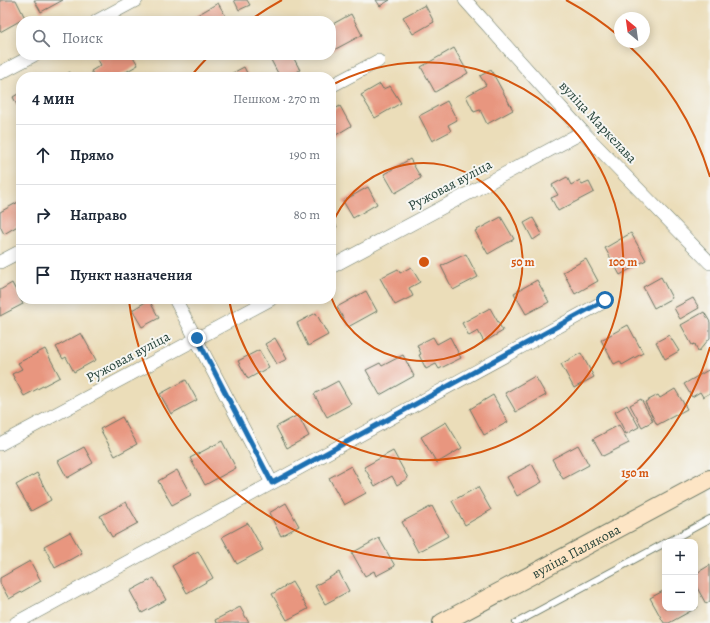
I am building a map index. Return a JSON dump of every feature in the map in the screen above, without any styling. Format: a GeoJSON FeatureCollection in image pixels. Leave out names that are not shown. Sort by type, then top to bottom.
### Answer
{"type":"FeatureCollection","features":[{"type":"Feature","properties":{"kind":"street"},"geometry":{"type":"LineString","coordinates":[[106,16],[136,0]]}},
{"type":"Feature","properties":{"kind":"street","name":"вуліца Маркелава"},"geometry":{"type":"LineString","coordinates":[[465,0],[584,132],[710,263]]}},
{"type":"Feature","properties":{"kind":"street"},"geometry":{"type":"LineString","coordinates":[[0,73],[25,60]]}},
{"type":"Feature","properties":{"kind":"street"},"geometry":{"type":"LineString","coordinates":[[336,83],[378,61]]}},
{"type":"Feature","properties":{"kind":"street","name":"Ружовая вуліца"},"geometry":{"type":"LineString","coordinates":[[336,264],[584,132]]}},
{"type":"Feature","properties":{"kind":"street"},"geometry":{"type":"LineString","coordinates":[[0,262],[16,254]]}},
{"type":"Feature","properties":{"kind":"street"},"geometry":{"type":"LineString","coordinates":[[16,623],[605,300]]}},
{"type":"Feature","properties":{"kind":"street"},"geometry":{"type":"LineString","coordinates":[[178,304],[272,483]]}},
{"type":"Feature","properties":{"kind":"street","name":"Ружовая вуліца"},"geometry":{"type":"LineString","coordinates":[[0,444],[261,304]]}},
{"type":"Feature","properties":{"kind":"street","name":"вуліца Палякова"},"geometry":{"type":"LineString","coordinates":[[442,623],[710,479]]}},
{"type":"Feature","properties":{"kind":"lane"},"geometry":{"type":"LineString","coordinates":[[673,539],[710,519]]}},
{"type":"Feature","properties":{"kind":"lane"},"geometry":{"type":"LineString","coordinates":[[516,623],[662,546]]}},
{"type":"Feature","properties":{"kind":"building"},"geometry":{"type":"Polygon","coordinates":[[[0,0],[16,0],[24,16],[16,16],[16,23],[0,32],[0,0]]]}},
{"type":"Feature","properties":{"kind":"building"},"geometry":{"type":"Polygon","coordinates":[[[34,0],[63,0],[41,12],[34,0]]]}},
{"type":"Feature","properties":{"kind":"building"},"geometry":{"type":"Polygon","coordinates":[[[234,0],[247,0],[250,5],[239,10],[234,0]]]}},
{"type":"Feature","properties":{"kind":"building"},"geometry":{"type":"Polygon","coordinates":[[[376,0],[390,0],[380,6],[376,0]]]}},
{"type":"Feature","properties":{"kind":"building"},"geometry":{"type":"Polygon","coordinates":[[[218,3],[226,16],[196,16],[218,3]]]}},
{"type":"Feature","properties":{"kind":"building"},"geometry":{"type":"Polygon","coordinates":[[[425,5],[434,22],[413,34],[403,17],[425,5]]]}},
{"type":"Feature","properties":{"kind":"building"},"geometry":{"type":"Polygon","coordinates":[[[351,14],[362,35],[336,49],[336,22],[351,14]]]}},
{"type":"Feature","properties":{"kind":"building"},"geometry":{"type":"Polygon","coordinates":[[[454,48],[468,73],[435,92],[421,67],[454,48]]]}},
{"type":"Feature","properties":{"kind":"building"},"geometry":{"type":"Polygon","coordinates":[[[98,60],[135,60],[138,65],[126,72],[92,72],[91,71],[101,65],[98,60]]]}},
{"type":"Feature","properties":{"kind":"building"},"geometry":{"type":"Polygon","coordinates":[[[271,60],[295,60],[300,70],[296,72],[277,72],[271,60]]]}},
{"type":"Feature","properties":{"kind":"building"},"geometry":{"type":"Polygon","coordinates":[[[244,67],[246,72],[234,72],[244,67]]]}},
{"type":"Feature","properties":{"kind":"building"},"geometry":{"type":"Polygon","coordinates":[[[491,70],[513,110],[487,124],[480,110],[474,112],[466,96],[486,85],[480,76],[491,70]]]}},
{"type":"Feature","properties":{"kind":"building"},"geometry":{"type":"Polygon","coordinates":[[[380,84],[383,89],[390,86],[401,103],[375,118],[361,95],[380,84]]]}},
{"type":"Feature","properties":{"kind":"building"},"geometry":{"type":"Polygon","coordinates":[[[16,95],[16,103],[13,97],[16,95]]]}},
{"type":"Feature","properties":{"kind":"building"},"geometry":{"type":"Polygon","coordinates":[[[447,101],[457,120],[448,125],[451,131],[432,141],[419,116],[447,101]]]}},
{"type":"Feature","properties":{"kind":"building"},"geometry":{"type":"Polygon","coordinates":[[[340,106],[351,126],[336,135],[336,108],[340,106]]]}},
{"type":"Feature","properties":{"kind":"building"},"geometry":{"type":"Polygon","coordinates":[[[410,159],[421,178],[395,193],[384,174],[410,159]]]}},
{"type":"Feature","properties":{"kind":"building"},"geometry":{"type":"Polygon","coordinates":[[[567,177],[571,185],[580,180],[582,185],[589,182],[594,192],[558,211],[551,198],[558,195],[552,185],[567,177]]]}},
{"type":"Feature","properties":{"kind":"building"},"geometry":{"type":"Polygon","coordinates":[[[368,187],[377,204],[353,218],[343,201],[368,187]]]}},
{"type":"Feature","properties":{"kind":"building"},"geometry":{"type":"Polygon","coordinates":[[[16,203],[16,227],[4,234],[0,226],[0,212],[16,203]]]}},
{"type":"Feature","properties":{"kind":"building"},"geometry":{"type":"Polygon","coordinates":[[[501,217],[514,239],[488,254],[475,231],[501,217]]]}},
{"type":"Feature","properties":{"kind":"building"},"geometry":{"type":"Polygon","coordinates":[[[533,218],[542,234],[533,240],[524,223],[533,218]]]}},
{"type":"Feature","properties":{"kind":"building"},"geometry":{"type":"Polygon","coordinates":[[[631,233],[646,260],[620,275],[605,248],[631,233]]]}},
{"type":"Feature","properties":{"kind":"building"},"geometry":{"type":"Polygon","coordinates":[[[466,254],[478,277],[453,290],[441,266],[466,254]]]}},
{"type":"Feature","properties":{"kind":"building"},"geometry":{"type":"Polygon","coordinates":[[[586,259],[598,281],[575,294],[563,272],[586,259]]]}},
{"type":"Feature","properties":{"kind":"building"},"geometry":{"type":"Polygon","coordinates":[[[411,267],[420,282],[409,288],[413,296],[395,305],[380,278],[398,269],[400,273],[411,267]]]}},
{"type":"Feature","properties":{"kind":"building"},"geometry":{"type":"Polygon","coordinates":[[[661,277],[672,298],[654,308],[643,287],[661,277]]]}},
{"type":"Feature","properties":{"kind":"building"},"geometry":{"type":"Polygon","coordinates":[[[537,280],[549,302],[526,314],[514,293],[537,280]]]}},
{"type":"Feature","properties":{"kind":"building"},"geometry":{"type":"Polygon","coordinates":[[[12,283],[16,291],[16,304],[23,304],[0,316],[0,290],[12,283]]]}},
{"type":"Feature","properties":{"kind":"building"},"geometry":{"type":"Polygon","coordinates":[[[366,291],[377,311],[348,327],[337,307],[366,291]]]}},
{"type":"Feature","properties":{"kind":"building"},"geometry":{"type":"Polygon","coordinates":[[[693,298],[699,308],[680,319],[674,308],[693,298]]]}},
{"type":"Feature","properties":{"kind":"building"},"geometry":{"type":"Polygon","coordinates":[[[142,304],[151,304],[159,318],[142,327],[132,310],[142,304]]]}},
{"type":"Feature","properties":{"kind":"building"},"geometry":{"type":"Polygon","coordinates":[[[490,308],[503,331],[484,342],[478,331],[469,336],[462,323],[490,308]]]}},
{"type":"Feature","properties":{"kind":"building"},"geometry":{"type":"Polygon","coordinates":[[[704,312],[710,322],[710,338],[698,352],[695,344],[692,345],[681,325],[704,312]]]}},
{"type":"Feature","properties":{"kind":"building"},"geometry":{"type":"Polygon","coordinates":[[[316,313],[328,335],[308,346],[297,323],[316,313]]]}},
{"type":"Feature","properties":{"kind":"building"},"geometry":{"type":"Polygon","coordinates":[[[628,325],[643,353],[622,365],[620,361],[614,364],[601,340],[628,325]]]}},
{"type":"Feature","properties":{"kind":"building"},"geometry":{"type":"Polygon","coordinates":[[[81,333],[96,360],[74,372],[66,357],[63,359],[56,347],[81,333]]]}},
{"type":"Feature","properties":{"kind":"building"},"geometry":{"type":"Polygon","coordinates":[[[669,335],[679,351],[665,359],[656,342],[669,335]]]}},
{"type":"Feature","properties":{"kind":"building"},"geometry":{"type":"Polygon","coordinates":[[[433,337],[437,344],[450,337],[461,358],[439,369],[436,364],[426,369],[419,355],[421,354],[417,345],[433,337]]]}},
{"type":"Feature","properties":{"kind":"building"},"geometry":{"type":"Polygon","coordinates":[[[275,338],[287,359],[277,364],[265,344],[275,338]]]}},
{"type":"Feature","properties":{"kind":"building"},"geometry":{"type":"Polygon","coordinates":[[[45,349],[60,377],[24,396],[12,374],[22,369],[18,363],[45,349]]]}},
{"type":"Feature","properties":{"kind":"building"},"geometry":{"type":"Polygon","coordinates":[[[259,350],[269,367],[248,379],[238,361],[259,350]]]}},
{"type":"Feature","properties":{"kind":"building"},"geometry":{"type":"Polygon","coordinates":[[[581,353],[594,377],[574,388],[561,364],[581,353]]]}},
{"type":"Feature","properties":{"kind":"building"},"geometry":{"type":"Polygon","coordinates":[[[403,355],[414,376],[380,395],[366,370],[380,363],[382,366],[403,355]]]}},
{"type":"Feature","properties":{"kind":"building"},"geometry":{"type":"Polygon","coordinates":[[[710,369],[710,393],[703,397],[700,392],[692,397],[684,384],[710,369]]]}},
{"type":"Feature","properties":{"kind":"building"},"geometry":{"type":"Polygon","coordinates":[[[535,376],[546,395],[516,412],[505,393],[535,376]]]}},
{"type":"Feature","properties":{"kind":"building"},"geometry":{"type":"Polygon","coordinates":[[[186,380],[197,400],[171,414],[160,394],[186,380]]]}},
{"type":"Feature","properties":{"kind":"building"},"geometry":{"type":"Polygon","coordinates":[[[338,381],[351,404],[327,417],[314,394],[338,381]]]}},
{"type":"Feature","properties":{"kind":"building"},"geometry":{"type":"Polygon","coordinates":[[[675,389],[687,409],[657,425],[645,402],[658,395],[660,398],[675,389]]]}},
{"type":"Feature","properties":{"kind":"building"},"geometry":{"type":"Polygon","coordinates":[[[493,395],[508,422],[484,435],[470,409],[493,395]]]}},
{"type":"Feature","properties":{"kind":"building"},"geometry":{"type":"Polygon","coordinates":[[[641,399],[653,421],[642,427],[630,405],[641,399]]]}},
{"type":"Feature","properties":{"kind":"building"},"geometry":{"type":"Polygon","coordinates":[[[627,405],[639,427],[626,434],[615,412],[627,405]]]}},
{"type":"Feature","properties":{"kind":"building"},"geometry":{"type":"Polygon","coordinates":[[[298,415],[309,436],[287,448],[276,427],[298,415]]]}},
{"type":"Feature","properties":{"kind":"building"},"geometry":{"type":"Polygon","coordinates":[[[122,417],[137,444],[115,456],[100,429],[122,417]]]}},
{"type":"Feature","properties":{"kind":"building"},"geometry":{"type":"Polygon","coordinates":[[[446,422],[462,448],[437,463],[421,437],[446,422]]]}},
{"type":"Feature","properties":{"kind":"building"},"geometry":{"type":"Polygon","coordinates":[[[619,425],[629,443],[603,456],[593,439],[619,425]]]}},
{"type":"Feature","properties":{"kind":"building"},"geometry":{"type":"Polygon","coordinates":[[[222,441],[236,468],[205,485],[190,458],[222,441]]]}},
{"type":"Feature","properties":{"kind":"building"},"geometry":{"type":"Polygon","coordinates":[[[578,445],[589,465],[563,479],[552,459],[578,445]]]}},
{"type":"Feature","properties":{"kind":"building"},"geometry":{"type":"Polygon","coordinates":[[[84,447],[93,463],[67,478],[58,461],[84,447]]]}},
{"type":"Feature","properties":{"kind":"building"},"geometry":{"type":"Polygon","coordinates":[[[393,451],[408,478],[397,485],[392,476],[375,486],[364,467],[393,451]]]}},
{"type":"Feature","properties":{"kind":"building"},"geometry":{"type":"Polygon","coordinates":[[[532,464],[542,482],[517,496],[507,477],[532,464]]]}},
{"type":"Feature","properties":{"kind":"building"},"geometry":{"type":"Polygon","coordinates":[[[351,466],[366,493],[344,505],[329,478],[351,466]]]}},
{"type":"Feature","properties":{"kind":"building"},"geometry":{"type":"Polygon","coordinates":[[[177,470],[191,495],[172,505],[158,481],[177,470]]]}},
{"type":"Feature","properties":{"kind":"building"},"geometry":{"type":"Polygon","coordinates":[[[37,473],[51,500],[31,511],[16,485],[37,473]]]}},
{"type":"Feature","properties":{"kind":"building"},"geometry":{"type":"Polygon","coordinates":[[[478,487],[491,510],[465,525],[452,501],[478,487]]]}},
{"type":"Feature","properties":{"kind":"building"},"geometry":{"type":"Polygon","coordinates":[[[126,502],[138,523],[112,537],[100,516],[126,502]]]}},
{"type":"Feature","properties":{"kind":"building"},"geometry":{"type":"Polygon","coordinates":[[[286,503],[299,526],[281,536],[269,513],[286,503]]]}},
{"type":"Feature","properties":{"kind":"building"},"geometry":{"type":"Polygon","coordinates":[[[432,506],[448,536],[418,552],[402,522],[432,506]]]}},
{"type":"Feature","properties":{"kind":"building"},"geometry":{"type":"Polygon","coordinates":[[[248,523],[263,550],[237,564],[222,537],[248,523]]]}},
{"type":"Feature","properties":{"kind":"building"},"geometry":{"type":"Polygon","coordinates":[[[70,532],[82,553],[55,568],[44,546],[70,532]]]}},
{"type":"Feature","properties":{"kind":"building"},"geometry":{"type":"Polygon","coordinates":[[[379,538],[395,566],[376,576],[374,571],[365,576],[352,553],[379,538]]]}},
{"type":"Feature","properties":{"kind":"building"},"geometry":{"type":"Polygon","coordinates":[[[198,551],[213,578],[187,593],[172,566],[198,551]]]}},
{"type":"Feature","properties":{"kind":"building"},"geometry":{"type":"Polygon","coordinates":[[[30,561],[41,581],[9,599],[0,583],[0,578],[30,561]]]}},
{"type":"Feature","properties":{"kind":"building"},"geometry":{"type":"Polygon","coordinates":[[[710,565],[710,601],[706,604],[698,589],[698,572],[710,565]]]}},
{"type":"Feature","properties":{"kind":"building"},"geometry":{"type":"Polygon","coordinates":[[[339,572],[349,591],[325,604],[315,586],[339,572]]]}},
{"type":"Feature","properties":{"kind":"building"},"geometry":{"type":"Polygon","coordinates":[[[154,578],[166,600],[142,613],[130,591],[154,578]]]}},
{"type":"Feature","properties":{"kind":"building"},"geometry":{"type":"Polygon","coordinates":[[[292,582],[308,609],[287,620],[272,594],[292,582]]]}},
{"type":"Feature","properties":{"kind":"building"},"geometry":{"type":"Polygon","coordinates":[[[662,592],[662,611],[691,611],[669,623],[664,623],[650,598],[662,592]]]}},
{"type":"Feature","properties":{"kind":"building"},"geometry":{"type":"Polygon","coordinates":[[[240,607],[249,623],[216,623],[215,620],[240,607]]]}},
{"type":"Feature","properties":{"kind":"route"},"geometry":{"type":"LineString","coordinates":[[197,338],[272,483],[605,300]]}}]}
